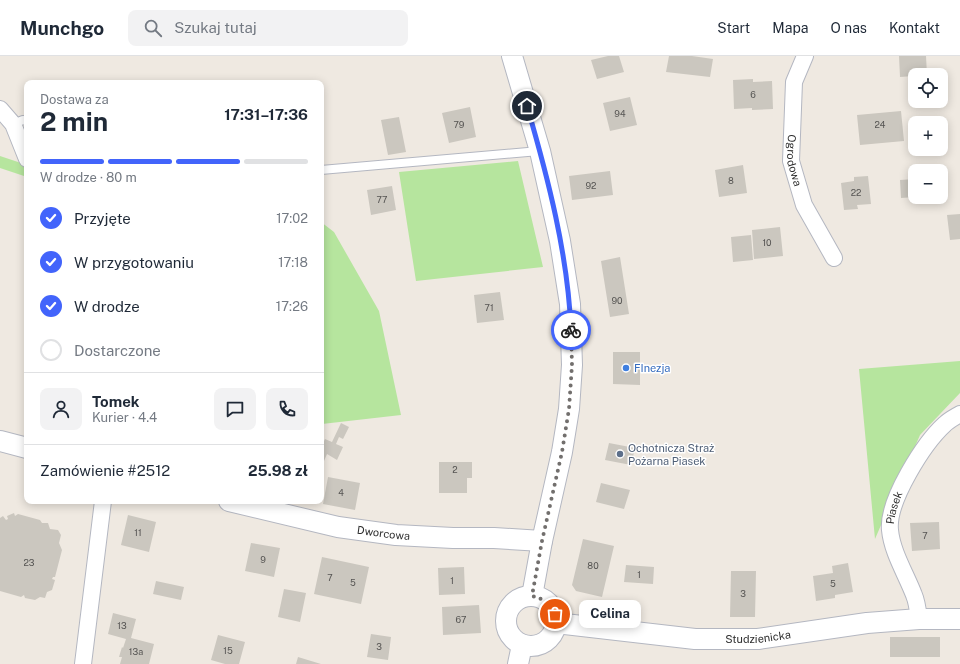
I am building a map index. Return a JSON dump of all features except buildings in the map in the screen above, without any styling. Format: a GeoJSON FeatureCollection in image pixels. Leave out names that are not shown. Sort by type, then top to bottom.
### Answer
{"type":"FeatureCollection","features":[{"type":"Feature","properties":{"kind":"street"},"geometry":{"type":"LineString","coordinates":[[512,56],[540,151],[560,241],[570,304],[572,365],[569,409],[562,452],[542,541],[532,596]]}},
{"type":"Feature","properties":{"kind":"street","name":"Ogrodowa"},"geometry":{"type":"LineString","coordinates":[[805,56],[794,82],[791,161],[804,205],[834,258]]}},
{"type":"Feature","properties":{"kind":"street"},"geometry":{"type":"LineString","coordinates":[[0,110],[20,122],[24,144]]}},
{"type":"Feature","properties":{"kind":"street","name":"Piasek"},"geometry":{"type":"LineString","coordinates":[[919,619],[915,597],[894,545],[890,529],[892,510],[899,490],[922,451],[945,424],[960,414]]}},
{"type":"Feature","properties":{"kind":"street"},"geometry":{"type":"LineString","coordinates":[[0,441],[24,447]]}},
{"type":"Feature","properties":{"kind":"street"},"geometry":{"type":"LineString","coordinates":[[83,664],[103,504]]}},
{"type":"Feature","properties":{"kind":"street","name":"Dworcowa"},"geometry":{"type":"LineString","coordinates":[[242,504],[338,527],[396,535],[542,541]]}},
{"type":"Feature","properties":{"kind":"street"},"geometry":{"type":"LineString","coordinates":[[532,596],[542,598],[551,606],[555,614],[556,624],[551,636],[543,643],[533,646],[520,655],[506,624],[507,614],[509,608],[514,602],[522,597],[532,596]]}},
{"type":"Feature","properties":{"kind":"street","name":"Studzienicka"},"geometry":{"type":"LineString","coordinates":[[556,624],[695,639],[758,640],[867,623],[919,619],[960,618]]}},
{"type":"Feature","properties":{"kind":"lane"},"geometry":{"type":"LineString","coordinates":[[324,170],[540,151]]}},
{"type":"Feature","properties":{"kind":"green space"},"geometry":{"type":"Polygon","coordinates":[[[0,156],[24,164],[24,176],[0,168],[0,156]]]}},
{"type":"Feature","properties":{"kind":"green space"},"geometry":{"type":"Polygon","coordinates":[[[518,161],[543,267],[416,281],[399,172],[518,161]]]}},
{"type":"Feature","properties":{"kind":"green space"},"geometry":{"type":"Polygon","coordinates":[[[324,224],[334,232],[379,311],[401,415],[324,424],[324,224]]]}},
{"type":"Feature","properties":{"kind":"green space"},"geometry":{"type":"Polygon","coordinates":[[[960,361],[960,393],[920,435],[875,539],[859,369],[960,361]]]}},
{"type":"Feature","properties":{"kind":"way so far"},"geometry":{"type":"LineString","coordinates":[[555,614],[551,606],[542,598],[532,596],[542,541],[562,452],[569,409],[572,365],[571,330]]}},
{"type":"Feature","properties":{"kind":"place","name":"FInezja"},"geometry":{"type":"Point","coordinates":[626,368]}},
{"type":"Feature","properties":{"kind":"place","name":"Ochotnicza Straż Pożarna Piasek"},"geometry":{"type":"Point","coordinates":[620,454]}},
{"type":"Feature","properties":{"kind":"place","name":"Celina"},"geometry":{"type":"Point","coordinates":[555,614]}},
{"type":"Feature","properties":{"kind":"route"},"geometry":{"type":"LineString","coordinates":[[527,106],[540,151],[560,241],[570,304],[571,330]]}}]}
